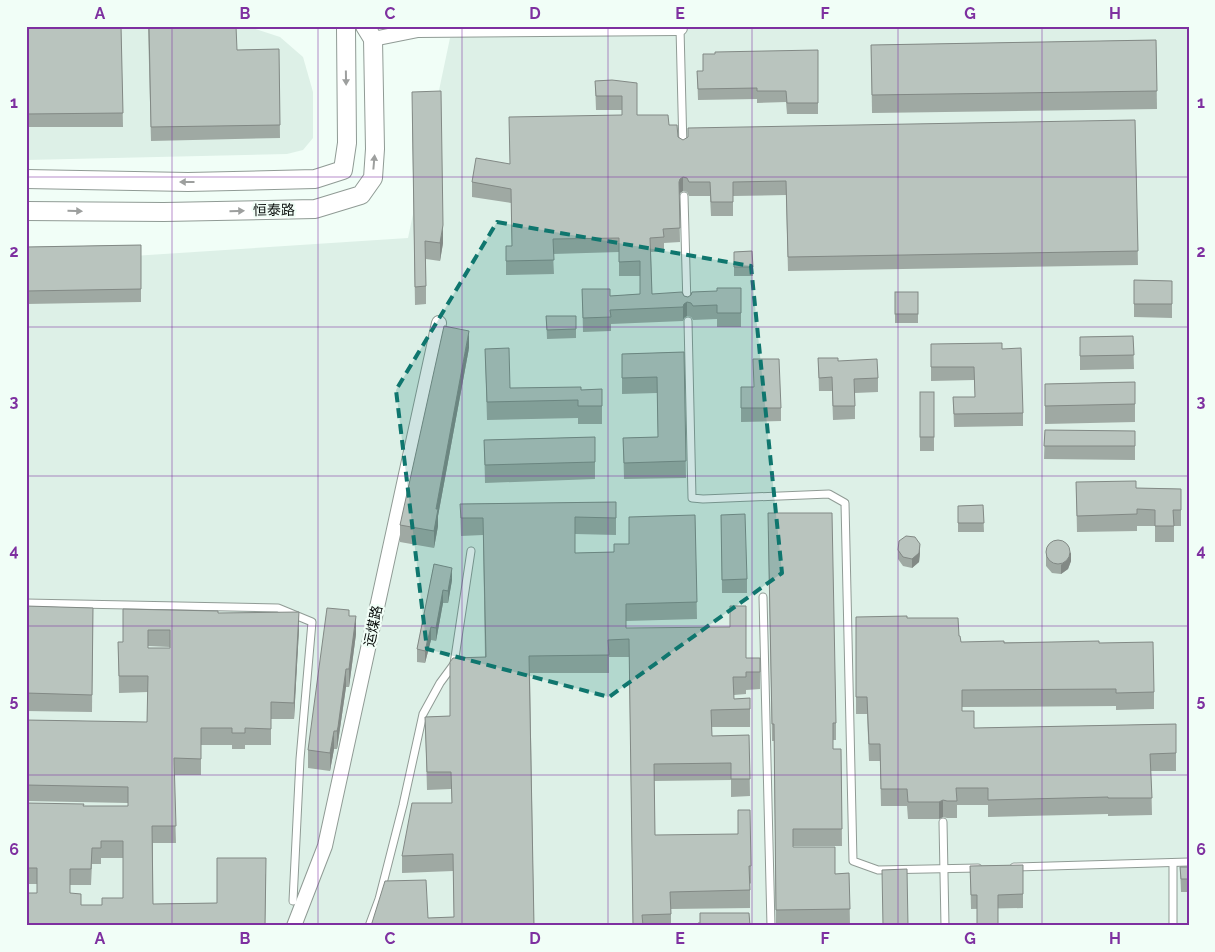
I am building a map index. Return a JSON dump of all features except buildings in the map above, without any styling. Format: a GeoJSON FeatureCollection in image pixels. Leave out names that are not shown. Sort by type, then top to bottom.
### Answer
{"type":"FeatureCollection","features":[{"type":"Feature","properties":{"kind":"street"},"geometry":{"type":"LineString","coordinates":[[26,179],[188,182],[315,179],[343,170],[347,143],[341,28],[369,33],[418,30],[680,27]]}},
{"type":"Feature","properties":{"kind":"street","name":"恒泰路"},"geometry":{"type":"LineString","coordinates":[[26,210],[164,212],[315,209],[361,194],[373,178],[375,159],[369,33]]}},
{"type":"Feature","properties":{"kind":"street","name":"运煤路"},"geometry":{"type":"LineString","coordinates":[[294,926],[325,846],[440,323]]}},
{"type":"Feature","properties":{"kind":"lane"},"geometry":{"type":"LineString","coordinates":[[680,27],[683,149]]}},
{"type":"Feature","properties":{"kind":"lane"},"geometry":{"type":"LineString","coordinates":[[684,196],[687,306]]}},
{"type":"Feature","properties":{"kind":"lane"},"geometry":{"type":"LineString","coordinates":[[688,321],[692,498],[829,494],[845,503],[853,861],[878,870],[984,868]]}},
{"type":"Feature","properties":{"kind":"lane"},"geometry":{"type":"LineString","coordinates":[[369,926],[379,899],[403,805],[423,714],[440,683],[454,664],[471,551]]}},
{"type":"Feature","properties":{"kind":"lane"},"geometry":{"type":"LineString","coordinates":[[763,597],[771,926]]}},
{"type":"Feature","properties":{"kind":"lane"},"geometry":{"type":"LineString","coordinates":[[26,603],[278,608],[312,622],[300,759],[293,901]]}},
{"type":"Feature","properties":{"kind":"lane"},"geometry":{"type":"LineString","coordinates":[[943,822],[945,926]]}},
{"type":"Feature","properties":{"kind":"lane"},"geometry":{"type":"LineString","coordinates":[[1004,867],[1189,862]]}},
{"type":"Feature","properties":{"kind":"lane"},"geometry":{"type":"LineString","coordinates":[[1173,863],[1174,926]]}},
{"type":"Feature","properties":{"kind":"highlighted area"},"geometry":{"type":"Polygon","coordinates":[[[497,222],[751,266],[782,573],[609,697],[427,649],[396,390],[497,222]]]}},
{"type":"Feature","properties":{"kind":"shaded area"},"geometry":{"type":"Polygon","coordinates":[[[26,26],[246,26],[280,37],[303,57],[313,92],[313,138],[303,150],[287,154],[26,160],[26,26]]]}},
{"type":"Feature","properties":{"kind":"shaded area"},"geometry":{"type":"Polygon","coordinates":[[[581,26],[1189,26],[1189,926],[26,926],[26,263],[408,238],[450,38],[581,26]]]}}]}
